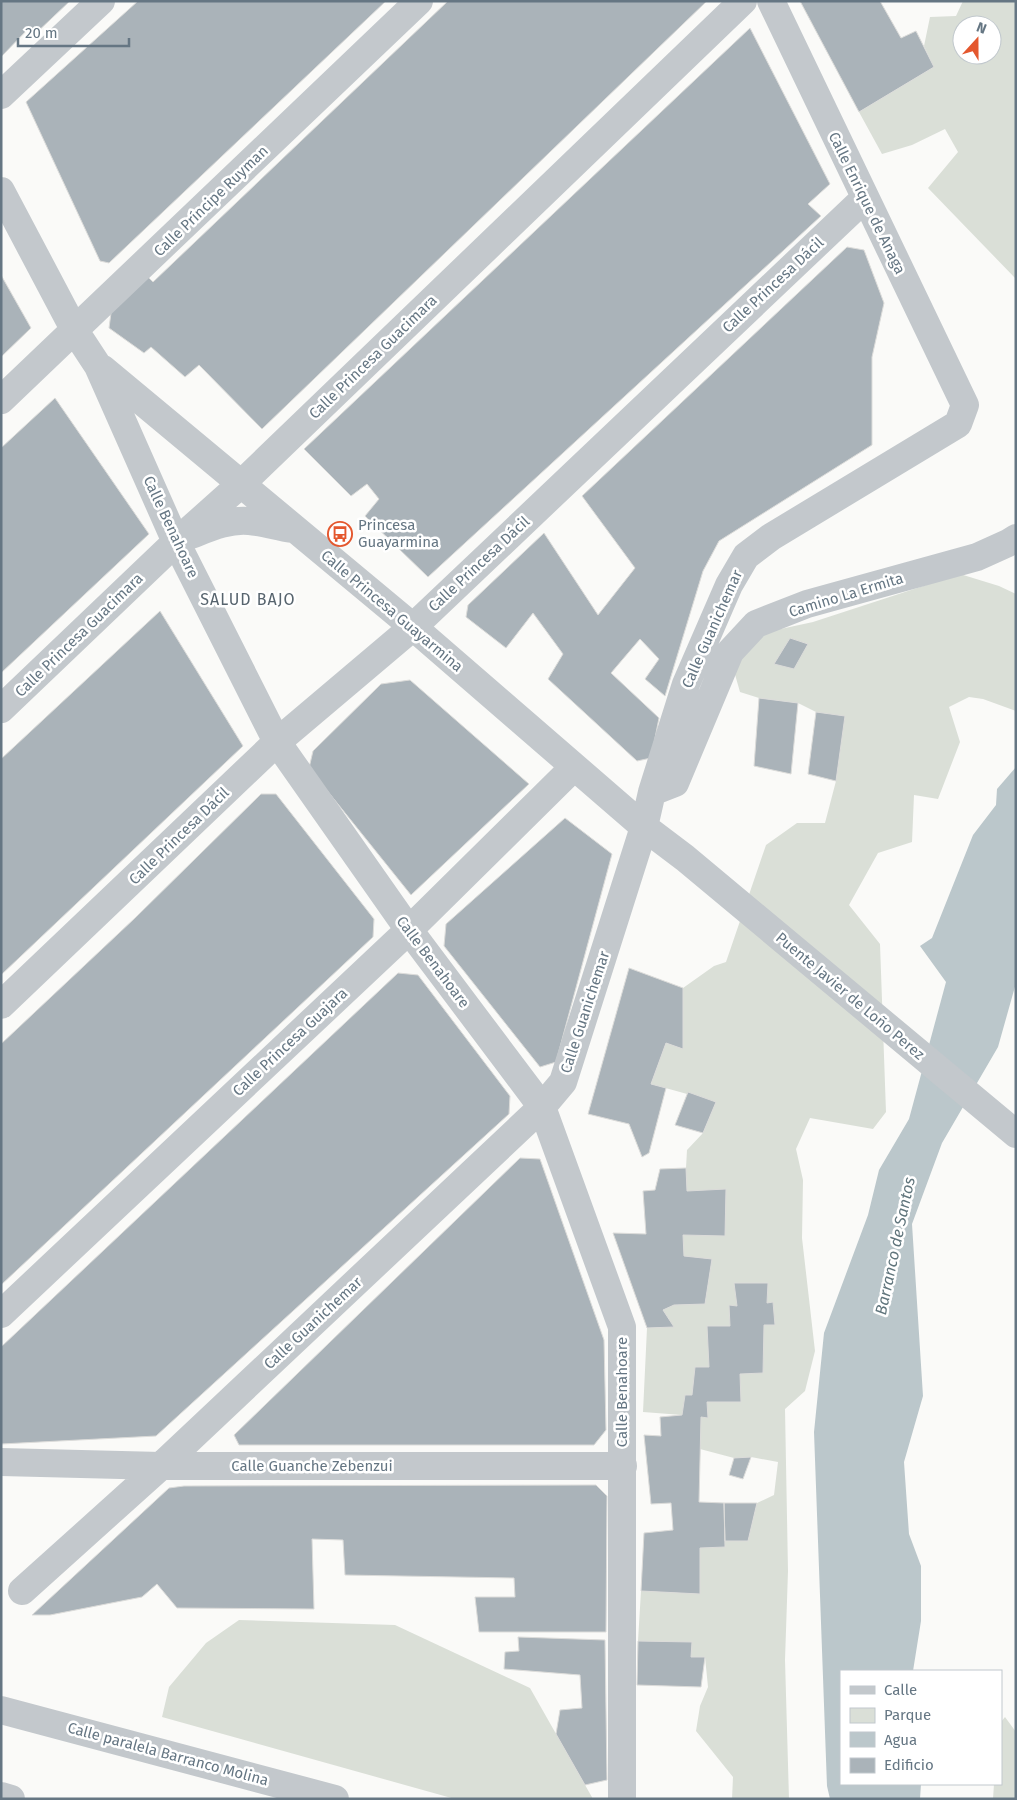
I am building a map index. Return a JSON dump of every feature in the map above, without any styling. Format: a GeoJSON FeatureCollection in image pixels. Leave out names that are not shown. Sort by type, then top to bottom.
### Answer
{"type":"FeatureCollection","features":[{"type":"Feature","properties":{"kind":"street"},"geometry":{"type":"LineString","coordinates":[[1,96],[101,1]]}},
{"type":"Feature","properties":{"kind":"street","name":"Calle Príncipe Ruyman"},"geometry":{"type":"LineString","coordinates":[[1,400],[419,1]]}},
{"type":"Feature","properties":{"kind":"street","name":"Calle Princesa Guacimara"},"geometry":{"type":"LineString","coordinates":[[1,710],[176,542],[241,484],[743,1]]}},
{"type":"Feature","properties":{"kind":"street","name":"Calle Enrique de Anaga"},"geometry":{"type":"LineString","coordinates":[[771,1],[965,405]]}},
{"type":"Feature","properties":{"kind":"street","name":"Calle Benahoare"},"geometry":{"type":"LineString","coordinates":[[1,190],[75,331],[98,366],[176,542],[277,742],[409,930],[542,1107],[622,1327],[622,1799]]}},
{"type":"Feature","properties":{"kind":"street","name":"Calle Princesa Dácil"},"geometry":{"type":"LineString","coordinates":[[1,1005],[277,742],[413,627],[865,198]]}},
{"type":"Feature","properties":{"kind":"street","name":"Calle Princesa Guayarmina"},"geometry":{"type":"LineString","coordinates":[[98,366],[413,627],[644,827],[685,858]]}},
{"type":"Feature","properties":{"kind":"street","name":"Calle Guanichemar"},"geometry":{"type":"LineString","coordinates":[[22,1590],[161,1466],[542,1107],[563,1082],[644,827],[652,792],[686,684],[728,585],[746,556],[770,537],[958,424],[965,405]]}},
{"type":"Feature","properties":{"kind":"street"},"geometry":{"type":"LineString","coordinates":[[176,542],[229,522],[249,521],[296,530]]}},
{"type":"Feature","properties":{"kind":"street","name":"Camino La Ermita"},"geometry":{"type":"LineString","coordinates":[[652,792],[675,783],[730,652],[756,624],[806,604],[977,557],[1008,544],[1016,538]]}},
{"type":"Feature","properties":{"kind":"street","name":"Calle Princesa Guajara"},"geometry":{"type":"LineString","coordinates":[[1,1314],[409,930],[574,767]]}},
{"type":"Feature","properties":{"kind":"street","name":"Puente Javier de Loño Perez"},"geometry":{"type":"LineString","coordinates":[[685,858],[1016,1134]]}},
{"type":"Feature","properties":{"kind":"street","name":"Calle Guanche Zebenzui"},"geometry":{"type":"LineString","coordinates":[[1,1462],[161,1466],[622,1466]]}},
{"type":"Feature","properties":{"kind":"street","name":"Calle paralela Barranco Molina"},"geometry":{"type":"LineString","coordinates":[[1,1710],[335,1799]]}},
{"type":"Feature","properties":{"kind":"street"},"geometry":{"type":"LineString","coordinates":[[1,1796],[10,1799]]}},
{"type":"Feature","properties":{"kind":"green space"},"geometry":{"type":"Polygon","coordinates":[[[963,1],[1016,1],[1016,279],[928,188],[958,152],[945,129],[912,145],[882,154],[859,112],[934,67],[924,46],[930,17],[952,16],[952,65],[1002,65],[1002,15],[956,15],[963,1]]]}},
{"type":"Feature","properties":{"kind":"green space"},"geometry":{"type":"Polygon","coordinates":[[[960,574],[999,586],[1016,594],[1016,711],[983,699],[969,697],[949,707],[960,742],[938,799],[914,795],[912,842],[878,853],[849,905],[880,944],[886,1112],[873,1129],[810,1118],[796,1149],[803,1180],[802,1238],[815,1351],[805,1391],[785,1409],[788,1571],[785,1660],[789,1799],[732,1799],[733,1777],[696,1731],[700,1706],[708,1687],[705,1657],[691,1657],[692,1642],[638,1641],[641,1591],[700,1594],[700,1548],[725,1541],[748,1541],[757,1503],[774,1495],[778,1462],[751,1457],[734,1458],[700,1449],[682,1415],[643,1412],[647,1328],[673,1327],[663,1310],[674,1305],[705,1304],[712,1259],[684,1256],[682,1230],[725,1236],[726,1190],[687,1191],[687,1150],[703,1133],[716,1102],[651,1084],[666,1043],[683,1049],[683,988],[714,966],[726,962],[766,845],[797,823],[825,823],[836,781],[844,716],[816,712],[798,703],[759,698],[740,692],[734,671],[757,634],[813,622],[960,574]]]}},
{"type":"Feature","properties":{"kind":"green space"},"geometry":{"type":"Polygon","coordinates":[[[239,1620],[395,1625],[530,1688],[593,1799],[455,1799],[162,1717],[169,1687],[206,1643],[239,1620]]]}},
{"type":"Feature","properties":{"kind":"green space"},"geometry":{"type":"Polygon","coordinates":[[[1005,1717],[1016,1732],[1016,1799],[993,1799],[994,1785],[1002,1785],[1002,1721],[1005,1717]]]}},
{"type":"Feature","properties":{"kind":"water","name":"Barranco de Santos"},"geometry":{"type":"Polygon","coordinates":[[[1016,767],[1016,983],[998,1047],[942,1143],[912,1224],[923,1396],[904,1462],[909,1534],[921,1566],[921,1621],[913,1670],[840,1670],[840,1785],[921,1785],[920,1799],[830,1799],[827,1786],[814,1432],[824,1333],[868,1215],[879,1170],[909,1119],[946,982],[920,946],[932,938],[973,835],[996,805],[997,789],[1016,767]]]}},
{"type":"Feature","properties":{"kind":"building"},"geometry":{"type":"Polygon","coordinates":[[[1,1],[70,1],[33,36],[29,28],[1,57],[1,1]]]}},
{"type":"Feature","properties":{"kind":"building"},"geometry":{"type":"Polygon","coordinates":[[[138,1],[386,1],[109,263],[100,261],[26,102],[138,1]]]}},
{"type":"Feature","properties":{"kind":"building"},"geometry":{"type":"Polygon","coordinates":[[[448,1],[707,1],[262,429],[199,365],[185,377],[151,347],[144,353],[109,328],[111,313],[147,276],[153,282],[448,1]]]}},
{"type":"Feature","properties":{"kind":"building"},"geometry":{"type":"Polygon","coordinates":[[[800,1],[880,1],[901,38],[916,31],[934,67],[859,112],[800,1]]]}},
{"type":"Feature","properties":{"kind":"building"},"geometry":{"type":"Polygon","coordinates":[[[750,28],[830,184],[808,204],[821,216],[428,577],[365,516],[379,499],[367,484],[351,496],[304,449],[750,28]]]}},
{"type":"Feature","properties":{"kind":"building"},"geometry":{"type":"Polygon","coordinates":[[[847,247],[864,250],[884,303],[872,357],[872,445],[719,541],[703,571],[665,696],[645,679],[659,659],[640,639],[611,673],[659,718],[651,758],[637,761],[548,679],[563,654],[533,613],[506,648],[466,617],[468,605],[544,533],[598,615],[635,568],[582,496],[847,247]]]}},
{"type":"Feature","properties":{"kind":"building"},"geometry":{"type":"Polygon","coordinates":[[[1,275],[31,328],[1,357],[1,275]]]}},
{"type":"Feature","properties":{"kind":"building"},"geometry":{"type":"Polygon","coordinates":[[[55,398],[149,534],[1,673],[1,448],[55,398]]]}},
{"type":"Feature","properties":{"kind":"building"},"geometry":{"type":"Polygon","coordinates":[[[160,611],[243,746],[1,975],[1,759],[160,611]]]}},
{"type":"Feature","properties":{"kind":"building"},"geometry":{"type":"Polygon","coordinates":[[[790,638],[808,644],[794,669],[774,664],[790,638]]]}},
{"type":"Feature","properties":{"kind":"building"},"geometry":{"type":"Polygon","coordinates":[[[410,680],[529,784],[411,895],[309,768],[313,751],[381,684],[410,680]]]}},
{"type":"Feature","properties":{"kind":"building"},"geometry":{"type":"Polygon","coordinates":[[[759,698],[798,703],[791,774],[754,766],[759,698]]]}},
{"type":"Feature","properties":{"kind":"building"},"geometry":{"type":"Polygon","coordinates":[[[816,712],[845,716],[836,781],[808,774],[816,712]]]}},
{"type":"Feature","properties":{"kind":"building"},"geometry":{"type":"Polygon","coordinates":[[[261,794],[276,794],[374,919],[373,937],[1,1285],[1,1044],[135,918],[261,794]]]}},
{"type":"Feature","properties":{"kind":"building"},"geometry":{"type":"Polygon","coordinates":[[[565,818],[612,854],[556,1062],[540,1067],[444,946],[446,924],[565,818]]]}},
{"type":"Feature","properties":{"kind":"building"},"geometry":{"type":"Polygon","coordinates":[[[629,968],[683,988],[683,1049],[666,1043],[651,1084],[666,1088],[649,1153],[642,1157],[629,1124],[588,1114],[629,968]]]}},
{"type":"Feature","properties":{"kind":"building"},"geometry":{"type":"Polygon","coordinates":[[[398,973],[418,975],[510,1096],[509,1114],[156,1436],[1,1444],[1,1347],[398,973]]]}},
{"type":"Feature","properties":{"kind":"building"},"geometry":{"type":"Polygon","coordinates":[[[688,1092],[716,1102],[703,1133],[675,1125],[688,1092]]]}},
{"type":"Feature","properties":{"kind":"building"},"geometry":{"type":"Polygon","coordinates":[[[520,1158],[540,1159],[604,1340],[606,1430],[594,1445],[239,1445],[234,1435],[520,1158]]]}},
{"type":"Feature","properties":{"kind":"building"},"geometry":{"type":"Polygon","coordinates":[[[686,1168],[687,1191],[726,1189],[725,1236],[683,1235],[684,1256],[712,1259],[705,1304],[674,1305],[663,1310],[674,1327],[647,1328],[613,1233],[646,1234],[643,1191],[655,1190],[660,1169],[686,1168]]]}},
{"type":"Feature","properties":{"kind":"building"},"geometry":{"type":"Polygon","coordinates":[[[734,1283],[768,1283],[767,1303],[773,1302],[775,1325],[764,1325],[763,1373],[740,1374],[741,1402],[707,1402],[708,1418],[701,1417],[699,1502],[724,1503],[725,1547],[700,1548],[700,1594],[641,1591],[644,1533],[673,1530],[671,1503],[651,1504],[644,1435],[661,1436],[660,1417],[682,1415],[685,1395],[692,1395],[695,1367],[709,1367],[707,1326],[730,1326],[729,1305],[737,1306],[734,1283]]]}},
{"type":"Feature","properties":{"kind":"building"},"geometry":{"type":"Polygon","coordinates":[[[751,1457],[743,1479],[729,1475],[734,1458],[751,1457]]]}},
{"type":"Feature","properties":{"kind":"building"},"geometry":{"type":"Polygon","coordinates":[[[596,1485],[607,1496],[606,1632],[479,1632],[475,1597],[515,1597],[514,1578],[345,1575],[343,1540],[312,1539],[314,1609],[177,1608],[157,1584],[142,1597],[50,1615],[32,1615],[169,1488],[184,1486],[596,1485]]]}},
{"type":"Feature","properties":{"kind":"building"},"geometry":{"type":"Polygon","coordinates":[[[724,1503],[757,1503],[748,1541],[725,1541],[724,1503]]]}},
{"type":"Feature","properties":{"kind":"building"},"geometry":{"type":"Polygon","coordinates":[[[518,1637],[605,1640],[607,1780],[585,1785],[556,1734],[560,1710],[582,1708],[580,1675],[504,1669],[505,1652],[519,1651],[518,1637]]]}},
{"type":"Feature","properties":{"kind":"building"},"geometry":{"type":"Polygon","coordinates":[[[638,1641],[692,1642],[691,1657],[705,1657],[701,1687],[637,1685],[638,1641]]]}},
{"type":"Feature","properties":{"kind":"place","name":"Princesa Guayarmina"},"geometry":{"type":"Point","coordinates":[340,534]}},
{"type":"Feature","properties":{"kind":"district","name":"SALUD BAJO"},"geometry":{"type":"Point","coordinates":[248,599]}}]}
